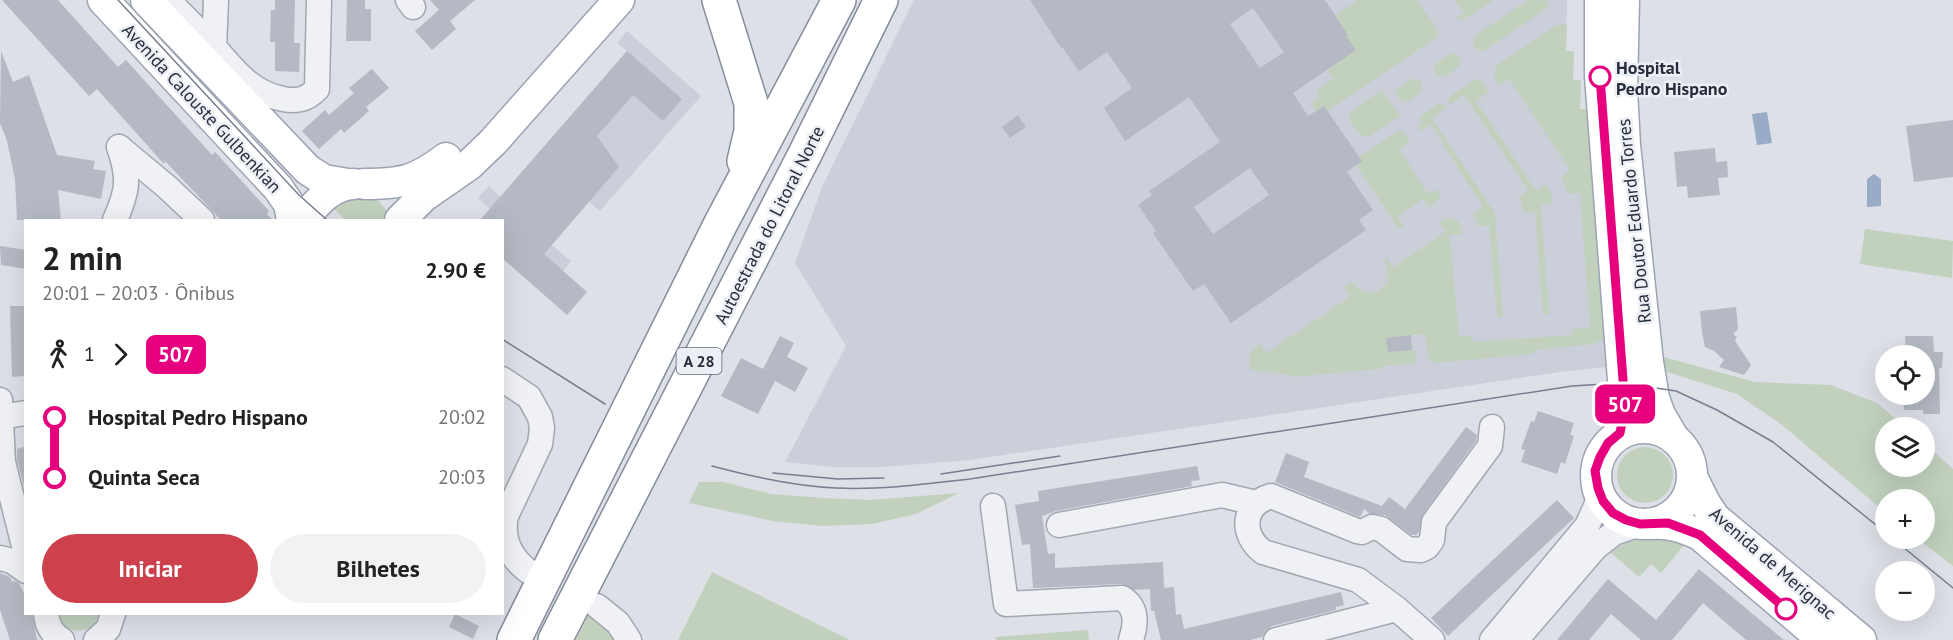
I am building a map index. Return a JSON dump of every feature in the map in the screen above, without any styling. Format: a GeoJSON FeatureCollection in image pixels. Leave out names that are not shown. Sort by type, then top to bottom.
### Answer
{"type":"FeatureCollection","features":[{"type":"Feature","properties":{"kind":"highway"},"geometry":{"type":"LineString","coordinates":[[719,0],[748,93],[752,116],[744,162],[720,225]]}},
{"type":"Feature","properties":{"kind":"highway","name":"A 28"},"geometry":{"type":"LineString","coordinates":[[514,640],[720,225],[839,0]]}},
{"type":"Feature","properties":{"kind":"highway","name":"Autoestrada do Litoral Norte"},"geometry":{"type":"LineString","coordinates":[[555,640],[806,154],[880,0]]}},
{"type":"Feature","properties":{"kind":"main road","name":"Avenida Calouste Gulbenkian"},"geometry":{"type":"LineString","coordinates":[[103,0],[278,188],[289,204],[292,219]]}},
{"type":"Feature","properties":{"kind":"main road","name":"Avenida Calouste Gulbenkian"},"geometry":{"type":"LineString","coordinates":[[146,0],[308,170],[324,180],[356,184],[392,184],[407,181],[418,177],[445,159],[477,131],[593,0]]}},
{"type":"Feature","properties":{"kind":"main road"},"geometry":{"type":"LineString","coordinates":[[399,219],[423,197],[469,165],[493,142],[619,0]]}},
{"type":"Feature","properties":{"kind":"main road","name":"Rua Doutor Eduardo Torres"},"geometry":{"type":"LineString","coordinates":[[1600,0],[1600,76],[1625,406],[1620,433]]}},
{"type":"Feature","properties":{"kind":"main road","name":"Rua Doutor Eduardo Torres"},"geometry":{"type":"LineString","coordinates":[[1623,0],[1622,90],[1625,145],[1650,386],[1660,415],[1673,437]]}},
{"type":"Feature","properties":{"kind":"main road"},"geometry":{"type":"LineString","coordinates":[[303,219],[326,195],[334,190],[356,184],[378,189],[398,219]]}},
{"type":"Feature","properties":{"kind":"main road"},"geometry":{"type":"LineString","coordinates":[[1648,427],[1661,430],[1673,437],[1684,449],[1691,464],[1692,479],[1689,495],[1680,509],[1667,518],[1646,524],[1626,520],[1613,513],[1603,501],[1595,471],[1608,443],[1620,433],[1634,428],[1648,427]]}},
{"type":"Feature","properties":{"kind":"main road","name":"Avenida de Merignac"},"geometry":{"type":"LineString","coordinates":[[1692,479],[1715,518],[1861,640]]}},
{"type":"Feature","properties":{"kind":"main road","name":"Avenida de Merignac"},"geometry":{"type":"LineString","coordinates":[[1646,524],[1679,525],[1700,535],[1823,640]]}},
{"type":"Feature","properties":{"kind":"street"},"geometry":{"type":"LineString","coordinates":[[168,0],[246,83],[272,97],[287,100],[306,98],[317,89],[319,0]]}},
{"type":"Feature","properties":{"kind":"street"},"geometry":{"type":"LineString","coordinates":[[214,47],[216,0]]}},
{"type":"Feature","properties":{"kind":"street"},"geometry":{"type":"LineString","coordinates":[[114,219],[126,189],[127,174],[118,147],[167,187],[201,219]]}},
{"type":"Feature","properties":{"kind":"street"},"geometry":{"type":"LineString","coordinates":[[504,380],[529,397],[540,417],[542,428],[540,444],[506,516],[504,526],[507,545],[513,557],[528,571]]}},
{"type":"Feature","properties":{"kind":"street"},"geometry":{"type":"LineString","coordinates":[[14,408],[3,462],[24,546]]}},
{"type":"Feature","properties":{"kind":"street"},"geometry":{"type":"LineString","coordinates":[[1432,640],[1397,609],[1358,580],[1263,552],[1257,547],[1247,520],[1256,503],[1271,496],[1357,531],[1362,532],[1372,527],[1381,529],[1407,549],[1420,550],[1427,547],[1432,540],[1434,522],[1490,446],[1492,427]]}},
{"type":"Feature","properties":{"kind":"street"},"geometry":{"type":"LineString","coordinates":[[1492,640],[1587,526],[1597,504],[1598,488]]}},
{"type":"Feature","properties":{"kind":"street"},"geometry":{"type":"LineString","coordinates":[[1059,525],[1222,495],[1256,503]]}},
{"type":"Feature","properties":{"kind":"street"},"geometry":{"type":"LineString","coordinates":[[993,506],[1006,604],[1122,598],[1132,606],[1135,612],[1134,632],[1131,640]]}},
{"type":"Feature","properties":{"kind":"street"},"geometry":{"type":"LineString","coordinates":[[1516,640],[1606,538],[1646,524]]}},
{"type":"Feature","properties":{"kind":"street"},"geometry":{"type":"LineString","coordinates":[[0,558],[12,561],[24,570]]}},
{"type":"Feature","properties":{"kind":"street"},"geometry":{"type":"LineString","coordinates":[[597,606],[618,623],[629,640]]}},
{"type":"Feature","properties":{"kind":"street"},"geometry":{"type":"LineString","coordinates":[[1276,640],[1397,609]]}},
{"type":"Feature","properties":{"kind":"street"},"geometry":{"type":"LineString","coordinates":[[46,624],[53,634],[62,640]]}},
{"type":"Feature","properties":{"kind":"street"},"geometry":{"type":"LineString","coordinates":[[96,640],[113,624]]}},
{"type":"Feature","properties":{"kind":"shaded area","name":"Hospital Pedro Hispano"},"geometry":{"type":"Polygon","coordinates":[[[914,0],[1567,0],[1566,51],[1574,51],[1573,80],[1581,80],[1580,109],[1588,109],[1607,329],[1606,367],[970,460],[882,467],[833,467],[785,462],[846,346],[795,263],[822,187],[914,0]]]}},
{"type":"Feature","properties":{"kind":"shaded area"},"geometry":{"type":"Polygon","coordinates":[[[627,31],[701,96],[600,211],[589,202],[552,245],[571,261],[563,271],[504,222],[504,219],[481,219],[490,209],[478,198],[489,186],[501,197],[627,51],[617,43],[627,31]]]}},
{"type":"Feature","properties":{"kind":"green space"},"geometry":{"type":"Polygon","coordinates":[[[1359,0],[1417,0],[1438,30],[1437,37],[1328,111],[1324,106],[1316,111],[1311,103],[1319,97],[1316,91],[1333,79],[1327,70],[1356,50],[1345,37],[1348,35],[1339,21],[1329,20],[1359,0]]]}},
{"type":"Feature","properties":{"kind":"green space"},"geometry":{"type":"Polygon","coordinates":[[[1455,0],[1494,0],[1462,20],[1456,18],[1464,12],[1455,0]]]}},
{"type":"Feature","properties":{"kind":"green space"},"geometry":{"type":"Polygon","coordinates":[[[1528,0],[1550,1],[1546,9],[1485,50],[1481,51],[1473,47],[1473,39],[1476,35],[1528,0]]]}},
{"type":"Feature","properties":{"kind":"green space"},"geometry":{"type":"Polygon","coordinates":[[[1567,24],[1566,51],[1574,51],[1573,80],[1581,80],[1580,109],[1588,109],[1606,335],[1604,339],[1594,344],[1536,350],[1533,354],[1433,363],[1428,359],[1425,334],[1386,338],[1388,352],[1416,350],[1416,363],[1294,377],[1250,369],[1250,354],[1260,343],[1266,353],[1350,297],[1344,287],[1351,282],[1367,292],[1380,290],[1388,278],[1384,259],[1386,258],[1393,267],[1445,232],[1439,222],[1447,218],[1458,221],[1462,234],[1450,235],[1459,337],[1472,336],[1473,342],[1573,335],[1573,329],[1590,328],[1580,193],[1568,194],[1561,177],[1570,170],[1509,79],[1499,85],[1493,76],[1497,65],[1555,26],[1567,24]]]}},
{"type":"Feature","properties":{"kind":"green space"},"geometry":{"type":"Polygon","coordinates":[[[1452,53],[1459,57],[1460,65],[1448,75],[1439,76],[1435,73],[1435,64],[1452,53]]]}},
{"type":"Feature","properties":{"kind":"green space"},"geometry":{"type":"Polygon","coordinates":[[[1414,78],[1422,82],[1422,91],[1410,100],[1401,101],[1396,94],[1397,89],[1414,78]]]}},
{"type":"Feature","properties":{"kind":"green space"},"geometry":{"type":"Polygon","coordinates":[[[1480,79],[1489,92],[1476,101],[1536,191],[1546,185],[1551,193],[1552,204],[1541,205],[1549,314],[1543,314],[1535,212],[1524,213],[1519,197],[1528,190],[1464,95],[1450,105],[1448,101],[1450,96],[1480,79]]]}},
{"type":"Feature","properties":{"kind":"green space"},"geometry":{"type":"Polygon","coordinates":[[[1382,90],[1400,116],[1370,136],[1361,136],[1350,121],[1349,113],[1382,90]]]}},
{"type":"Feature","properties":{"kind":"green space"},"geometry":{"type":"Polygon","coordinates":[[[1438,104],[1446,107],[1432,118],[1495,213],[1503,317],[1497,318],[1489,226],[1478,226],[1473,213],[1483,207],[1431,125],[1421,131],[1418,126],[1422,123],[1420,119],[1422,115],[1438,104]]]}},
{"type":"Feature","properties":{"kind":"green space"},"geometry":{"type":"Polygon","coordinates":[[[1398,131],[1403,131],[1410,141],[1399,149],[1428,194],[1438,189],[1440,198],[1430,208],[1423,199],[1397,216],[1404,226],[1399,229],[1356,165],[1362,161],[1359,157],[1398,131]]]}},
{"type":"Feature","properties":{"kind":"green space"},"geometry":{"type":"Polygon","coordinates":[[[374,196],[386,210],[389,219],[345,219],[330,205],[341,197],[374,196]]]}},
{"type":"Feature","properties":{"kind":"green space"},"geometry":{"type":"Polygon","coordinates":[[[1865,229],[1953,241],[1952,278],[1860,264],[1865,229]]]}},
{"type":"Feature","properties":{"kind":"green space"},"geometry":{"type":"Polygon","coordinates":[[[1660,356],[1755,382],[1831,385],[1879,405],[1893,417],[1875,417],[1875,477],[1935,477],[1935,453],[1953,469],[1953,566],[1931,549],[1935,549],[1935,489],[1875,489],[1875,504],[1782,425],[1737,394],[1661,370],[1660,356]]]}},
{"type":"Feature","properties":{"kind":"green space"},"geometry":{"type":"Polygon","coordinates":[[[1640,447],[1650,447],[1665,455],[1671,464],[1673,475],[1671,486],[1665,495],[1650,503],[1640,503],[1629,498],[1622,491],[1617,480],[1617,470],[1622,459],[1629,452],[1640,447]]]}},
{"type":"Feature","properties":{"kind":"green space"},"geometry":{"type":"Polygon","coordinates":[[[699,482],[723,482],[771,494],[870,500],[959,493],[916,514],[872,524],[822,526],[773,521],[689,503],[699,482]]]}},
{"type":"Feature","properties":{"kind":"green space"},"geometry":{"type":"Polygon","coordinates":[[[1652,537],[1676,541],[1684,545],[1661,573],[1651,564],[1639,577],[1611,553],[1630,542],[1652,537]]]}},
{"type":"Feature","properties":{"kind":"green space"},"geometry":{"type":"Polygon","coordinates":[[[712,572],[850,640],[678,640],[712,572]]]}},
{"type":"Feature","properties":{"kind":"green space"},"geometry":{"type":"Polygon","coordinates":[[[58,615],[99,615],[91,627],[85,630],[72,630],[61,622],[58,615]]]}},
{"type":"Feature","properties":{"kind":"green space"},"geometry":{"type":"Polygon","coordinates":[[[588,615],[606,630],[614,640],[576,640],[588,615]]]}},
{"type":"Feature","properties":{"kind":"green space"},"geometry":{"type":"Polygon","coordinates":[[[1088,630],[1089,640],[996,640],[995,637],[1088,630]]]}},
{"type":"Feature","properties":{"kind":"water"},"geometry":{"type":"Polygon","coordinates":[[[1767,112],[1772,143],[1757,145],[1752,114],[1767,112]]]}},
{"type":"Feature","properties":{"kind":"water"},"geometry":{"type":"Polygon","coordinates":[[[1874,174],[1881,179],[1881,206],[1867,207],[1867,179],[1874,174]]]}},
{"type":"Feature","properties":{"kind":"building"},"geometry":{"type":"Polygon","coordinates":[[[2,0],[58,0],[118,67],[126,60],[212,155],[215,152],[239,178],[269,211],[267,214],[272,219],[220,219],[165,161],[164,164],[97,89],[89,96],[2,0]]]}},
{"type":"Feature","properties":{"kind":"building"},"geometry":{"type":"Polygon","coordinates":[[[275,0],[295,0],[294,43],[300,43],[299,72],[275,71],[275,42],[270,42],[271,10],[275,10],[275,0]]]}},
{"type":"Feature","properties":{"kind":"building"},"geometry":{"type":"Polygon","coordinates":[[[347,0],[365,0],[365,9],[371,9],[371,41],[346,41],[347,0]]]}},
{"type":"Feature","properties":{"kind":"building"},"geometry":{"type":"Polygon","coordinates":[[[430,0],[475,0],[450,21],[456,29],[432,50],[415,31],[439,10],[430,0]]]}},
{"type":"Feature","properties":{"kind":"building"},"geometry":{"type":"Polygon","coordinates":[[[1030,0],[1325,0],[1356,50],[1293,93],[1308,116],[1324,106],[1362,161],[1347,172],[1373,210],[1359,220],[1366,230],[1231,323],[1204,284],[1193,291],[1153,233],[1156,231],[1138,205],[1152,195],[1149,191],[1220,142],[1189,97],[1125,141],[1104,108],[1132,88],[1107,52],[1079,71],[1030,0]],[[1253,8],[1230,24],[1260,68],[1284,52],[1253,8]],[[1250,168],[1194,207],[1213,234],[1269,195],[1250,168]]]}},
{"type":"Feature","properties":{"kind":"building"},"geometry":{"type":"Polygon","coordinates":[[[1,51],[13,82],[29,75],[57,155],[95,161],[93,169],[106,171],[101,199],[58,190],[61,219],[17,220],[15,179],[7,141],[0,123],[1,51]]]}},
{"type":"Feature","properties":{"kind":"building"},"geometry":{"type":"Polygon","coordinates":[[[627,51],[682,99],[663,121],[633,95],[597,136],[619,167],[544,254],[587,292],[567,315],[504,260],[504,219],[481,219],[627,51]]]}},
{"type":"Feature","properties":{"kind":"building"},"geometry":{"type":"Polygon","coordinates":[[[372,69],[389,88],[366,107],[369,111],[344,133],[341,129],[319,149],[302,131],[325,110],[329,115],[354,93],[349,88],[372,69]]]}},
{"type":"Feature","properties":{"kind":"building"},"geometry":{"type":"Polygon","coordinates":[[[1018,115],[1026,127],[1010,138],[1002,127],[1018,115]]]}},
{"type":"Feature","properties":{"kind":"building"},"geometry":{"type":"Polygon","coordinates":[[[1953,120],[1953,177],[1914,182],[1906,126],[1953,120]]]}},
{"type":"Feature","properties":{"kind":"building"},"geometry":{"type":"Polygon","coordinates":[[[1715,148],[1716,162],[1727,161],[1728,177],[1718,178],[1720,195],[1688,198],[1687,186],[1677,187],[1674,152],[1715,148]]]}},
{"type":"Feature","properties":{"kind":"building"},"geometry":{"type":"Polygon","coordinates":[[[0,246],[24,250],[24,269],[1,265],[0,246]]]}},
{"type":"Feature","properties":{"kind":"building"},"geometry":{"type":"Polygon","coordinates":[[[10,306],[24,306],[24,376],[12,377],[10,306]]]}},
{"type":"Feature","properties":{"kind":"building"},"geometry":{"type":"Polygon","coordinates":[[[1736,307],[1738,329],[1733,334],[1737,337],[1735,341],[1751,365],[1744,375],[1719,367],[1724,360],[1705,347],[1702,333],[1700,311],[1736,307]]]}},
{"type":"Feature","properties":{"kind":"building"},"geometry":{"type":"Polygon","coordinates":[[[1411,335],[1412,350],[1388,352],[1386,338],[1411,335]]]}},
{"type":"Feature","properties":{"kind":"building"},"geometry":{"type":"Polygon","coordinates":[[[780,336],[794,343],[787,357],[808,368],[795,392],[775,381],[758,414],[721,396],[741,358],[763,369],[780,336]]]}},
{"type":"Feature","properties":{"kind":"building"},"geometry":{"type":"Polygon","coordinates":[[[1905,336],[1933,336],[1934,345],[1905,345],[1905,336]]]}},
{"type":"Feature","properties":{"kind":"building"},"geometry":{"type":"Polygon","coordinates":[[[1935,352],[1943,352],[1942,368],[1939,368],[1940,414],[1923,414],[1923,410],[1904,410],[1904,405],[1935,405],[1935,352]]]}},
{"type":"Feature","properties":{"kind":"building"},"geometry":{"type":"Polygon","coordinates":[[[1538,411],[1574,423],[1570,435],[1574,436],[1565,464],[1561,462],[1557,474],[1521,462],[1525,450],[1521,449],[1531,421],[1534,422],[1538,411]]]}},
{"type":"Feature","properties":{"kind":"building"},"geometry":{"type":"Polygon","coordinates":[[[1466,427],[1477,435],[1476,441],[1423,514],[1419,532],[1416,535],[1412,535],[1385,515],[1370,514],[1364,509],[1360,517],[1275,482],[1286,453],[1309,462],[1304,477],[1382,506],[1389,497],[1405,509],[1466,427]]]}},
{"type":"Feature","properties":{"kind":"building"},"geometry":{"type":"Polygon","coordinates":[[[24,447],[24,486],[17,460],[17,449],[24,447]]]}},
{"type":"Feature","properties":{"kind":"building"},"geometry":{"type":"Polygon","coordinates":[[[1197,466],[1200,480],[1191,481],[1192,486],[1056,511],[1042,516],[1048,554],[1055,553],[1055,568],[1163,562],[1164,588],[1174,587],[1176,615],[1181,614],[1184,629],[1341,592],[1344,605],[1336,607],[1336,610],[1272,626],[1262,637],[1250,640],[1161,640],[1154,611],[1151,611],[1150,589],[1134,590],[1121,584],[1033,588],[1030,544],[1022,545],[1015,505],[1039,501],[1038,491],[1197,466]]]}},
{"type":"Feature","properties":{"kind":"building"},"geometry":{"type":"Polygon","coordinates":[[[1557,500],[1574,518],[1448,636],[1431,618],[1557,500]]]}},
{"type":"Feature","properties":{"kind":"building"},"geometry":{"type":"Polygon","coordinates":[[[1699,569],[1784,640],[1746,640],[1703,603],[1672,640],[1641,640],[1611,614],[1589,640],[1557,640],[1608,579],[1656,620],[1699,569]]]}},
{"type":"Feature","properties":{"kind":"building"},"geometry":{"type":"Polygon","coordinates":[[[0,573],[10,577],[12,582],[19,583],[24,594],[24,615],[32,615],[37,640],[10,640],[0,610],[0,573]]]}},
{"type":"Feature","properties":{"kind":"building"},"geometry":{"type":"Polygon","coordinates":[[[455,615],[479,626],[473,639],[449,627],[455,615]]]}},
{"type":"Feature","properties":{"kind":"tram line"},"geometry":{"type":"LineString","coordinates":[[118,0],[299,195],[326,219]]}},
{"type":"Feature","properties":{"kind":"tram line"},"geometry":{"type":"LineString","coordinates":[[504,340],[605,404]]}},
{"type":"Feature","properties":{"kind":"tram line"},"geometry":{"type":"LineString","coordinates":[[712,466],[743,474],[820,487],[903,486],[970,479],[1572,386],[1622,383],[1676,391],[1717,410],[1773,442],[1875,524]]}},
{"type":"Feature","properties":{"kind":"tram line"},"geometry":{"type":"LineString","coordinates":[[941,474],[1060,456]]}},
{"type":"Feature","properties":{"kind":"tram line"},"geometry":{"type":"LineString","coordinates":[[773,473],[838,479],[884,478]]}},
{"type":"Feature","properties":{"kind":"tram line"},"geometry":{"type":"LineString","coordinates":[[1905,549],[1953,588]]}},
{"type":"Feature","properties":{"kind":"bus line","name":"507"},"geometry":{"type":"LineString","coordinates":[[1600,77],[1625,406],[1620,433],[1608,443],[1595,471],[1598,488],[1603,501],[1613,513],[1626,520],[1640,524],[1679,525],[1700,535],[1786,609]]}},
{"type":"Feature","properties":{"kind":"place","name":"Hospital Pedro Hispano"},"geometry":{"type":"Point","coordinates":[1600,77]}}]}
